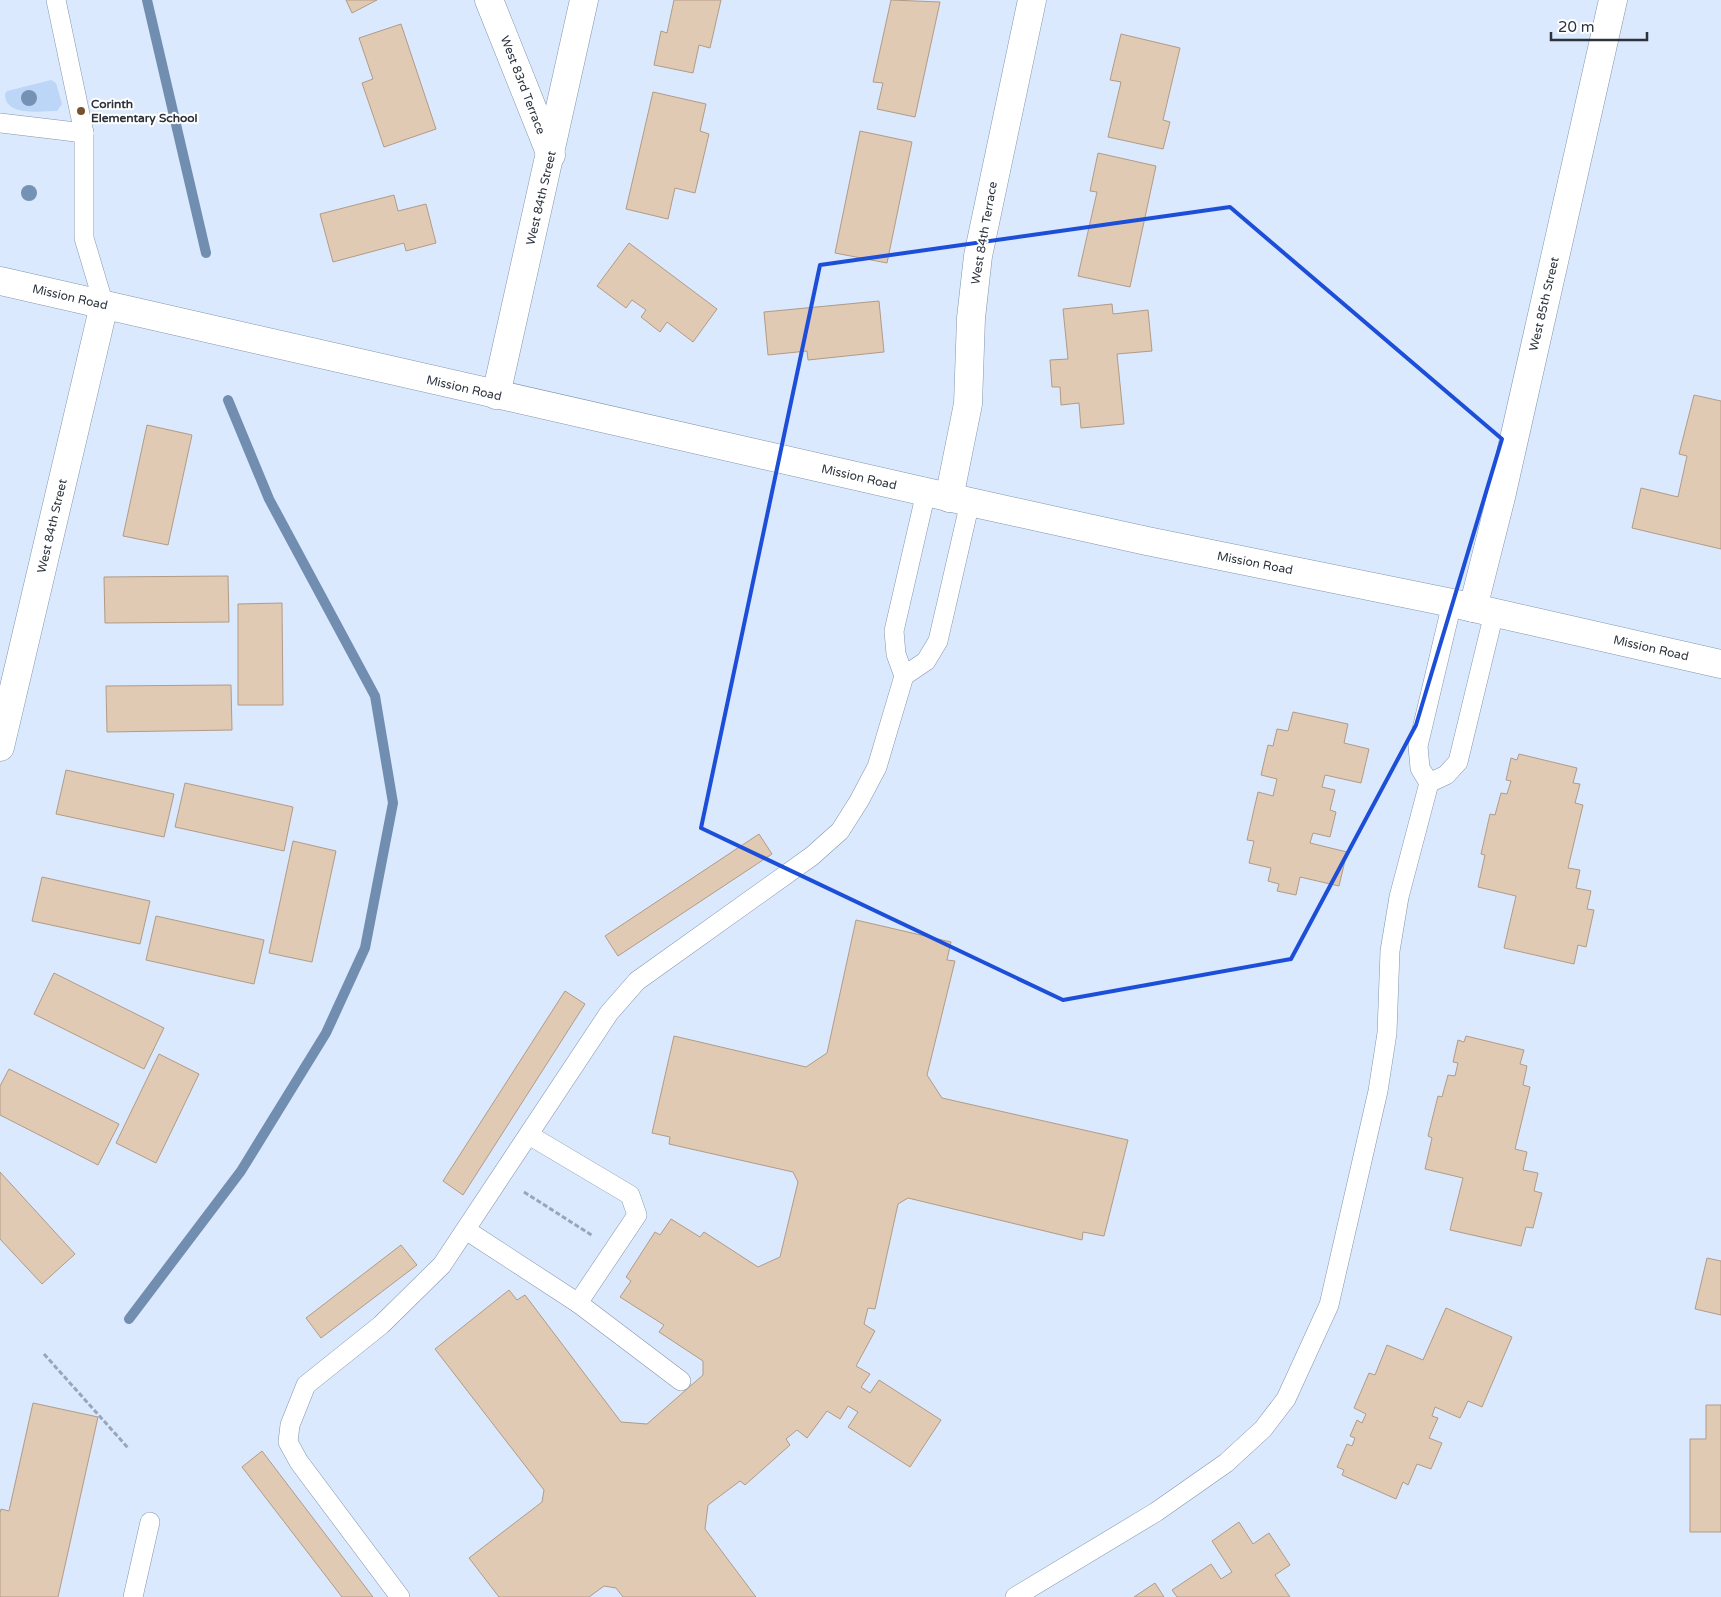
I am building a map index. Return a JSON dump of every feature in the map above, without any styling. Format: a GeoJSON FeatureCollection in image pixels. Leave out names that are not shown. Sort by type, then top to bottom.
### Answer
{"type":"FeatureCollection","features":[{"type":"Feature","properties":{"kind":"street","name":"West 84th Terrace"},"geometry":{"type":"LineString","coordinates":[[948,497],[968,404],[971,318],[978,256],[1032,0]]}},
{"type":"Feature","properties":{"kind":"street","name":"West 85th Street"},"geometry":{"type":"LineString","coordinates":[[1473,608],[1503,488],[1612,0]]}},
{"type":"Feature","properties":{"kind":"street","name":"West 83rd Terrace"},"geometry":{"type":"LineString","coordinates":[[493,5],[551,155]]}},
{"type":"Feature","properties":{"kind":"street","name":"West 84th Street"},"geometry":{"type":"LineString","coordinates":[[496,395],[551,155],[581,5]]}},
{"type":"Feature","properties":{"kind":"street","name":"Mission Road"},"geometry":{"type":"LineString","coordinates":[[0,281],[1147,542],[1473,608],[1721,664]]}},
{"type":"Feature","properties":{"kind":"street","name":"West 84th Street"},"geometry":{"type":"LineString","coordinates":[[0,747],[104,305]]}},
{"type":"Feature","properties":{"kind":"lane"},"geometry":{"type":"LineString","coordinates":[[56,0],[84,133],[84,238],[104,305]]}},
{"type":"Feature","properties":{"kind":"lane"},"geometry":{"type":"LineString","coordinates":[[0,124],[84,133]]}},
{"type":"Feature","properties":{"kind":"lane"},"geometry":{"type":"LineString","coordinates":[[400,1597],[299,1462],[288,1442],[290,1425],[306,1385],[381,1325],[442,1265],[608,1013],[637,981],[812,856],[840,831],[859,802],[877,767],[904,676],[896,654],[894,631],[948,497]]}},
{"type":"Feature","properties":{"kind":"lane"},"geometry":{"type":"LineString","coordinates":[[904,676],[926,661],[938,641],[948,497]]}},
{"type":"Feature","properties":{"kind":"lane"},"geometry":{"type":"LineString","coordinates":[[1016,1597],[1164,1506],[1226,1463],[1263,1429],[1286,1399],[1329,1305],[1372,1119],[1387,1033],[1390,951],[1399,897],[1428,783],[1420,768],[1418,746],[1473,608]]}},
{"type":"Feature","properties":{"kind":"lane"},"geometry":{"type":"LineString","coordinates":[[1428,783],[1446,775],[1458,762],[1473,608]]}},
{"type":"Feature","properties":{"kind":"lane"},"geometry":{"type":"LineString","coordinates":[[528,1135],[630,1195],[637,1215],[578,1302]]}},
{"type":"Feature","properties":{"kind":"lane"},"geometry":{"type":"LineString","coordinates":[[466,1230],[578,1302],[681,1381]]}},
{"type":"Feature","properties":{"kind":"lane"},"geometry":{"type":"LineString","coordinates":[[134,1597],[150,1522]]}},
{"type":"Feature","properties":{"kind":"path"},"geometry":{"type":"LineString","coordinates":[[524,1192],[593,1236]]}},
{"type":"Feature","properties":{"kind":"path"},"geometry":{"type":"LineString","coordinates":[[44,1354],[129,1449]]}},
{"type":"Feature","properties":{"kind":"highlighted area"},"geometry":{"type":"Polygon","coordinates":[[[1230,207],[1502,439],[1416,725],[1291,959],[1063,1000],[701,828],[820,265],[1230,207]]]}},
{"type":"Feature","properties":{"kind":"shaded area"},"geometry":{"type":"Polygon","coordinates":[[[51,80],[56,83],[62,104],[57,111],[25,111],[11,106],[7,101],[5,94],[7,91],[51,80]]]}},
{"type":"Feature","properties":{"kind":"building"},"geometry":{"type":"Polygon","coordinates":[[[346,0],[377,0],[352,13],[346,0]]]}},
{"type":"Feature","properties":{"kind":"building"},"geometry":{"type":"Polygon","coordinates":[[[674,0],[721,0],[710,48],[699,45],[693,73],[654,65],[661,31],[667,33],[674,0]]]}},
{"type":"Feature","properties":{"kind":"building"},"geometry":{"type":"Polygon","coordinates":[[[891,0],[940,2],[915,117],[877,109],[883,83],[873,82],[891,0]]]}},
{"type":"Feature","properties":{"kind":"building"},"geometry":{"type":"Polygon","coordinates":[[[401,24],[436,129],[384,147],[362,83],[373,79],[359,38],[401,24]]]}},
{"type":"Feature","properties":{"kind":"building"},"geometry":{"type":"Polygon","coordinates":[[[1121,34],[1180,48],[1163,120],[1170,122],[1163,149],[1108,137],[1121,82],[1110,80],[1121,34]]]}},
{"type":"Feature","properties":{"kind":"building"},"geometry":{"type":"Polygon","coordinates":[[[653,92],[706,104],[700,131],[709,134],[695,193],[675,188],[668,219],[626,209],[653,92]]]}},
{"type":"Feature","properties":{"kind":"building"},"geometry":{"type":"Polygon","coordinates":[[[860,131],[912,142],[887,263],[835,253],[860,131]]]}},
{"type":"Feature","properties":{"kind":"building"},"geometry":{"type":"Polygon","coordinates":[[[1098,153],[1156,166],[1130,287],[1078,276],[1097,192],[1090,191],[1098,153]]]}},
{"type":"Feature","properties":{"kind":"building"},"geometry":{"type":"Polygon","coordinates":[[[394,195],[398,211],[426,204],[436,243],[406,251],[404,243],[333,262],[320,214],[394,195]]]}},
{"type":"Feature","properties":{"kind":"building"},"geometry":{"type":"Polygon","coordinates":[[[629,243],[717,309],[693,342],[667,322],[660,332],[641,317],[646,310],[632,300],[626,308],[597,286],[629,243]]]}},
{"type":"Feature","properties":{"kind":"building"},"geometry":{"type":"Polygon","coordinates":[[[879,301],[884,352],[808,360],[807,351],[768,355],[764,312],[879,301]]]}},
{"type":"Feature","properties":{"kind":"building"},"geometry":{"type":"Polygon","coordinates":[[[1112,304],[1113,314],[1148,310],[1152,351],[1117,354],[1124,424],[1081,428],[1079,403],[1061,405],[1060,387],[1052,387],[1050,360],[1068,359],[1063,309],[1112,304]]]}},
{"type":"Feature","properties":{"kind":"building"},"geometry":{"type":"Polygon","coordinates":[[[1694,395],[1721,401],[1721,549],[1632,528],[1641,488],[1678,497],[1687,456],[1679,454],[1694,395]]]}},
{"type":"Feature","properties":{"kind":"building"},"geometry":{"type":"Polygon","coordinates":[[[147,425],[192,435],[168,545],[123,536],[147,425]]]}},
{"type":"Feature","properties":{"kind":"building"},"geometry":{"type":"Polygon","coordinates":[[[228,576],[229,622],[105,623],[104,577],[228,576]]]}},
{"type":"Feature","properties":{"kind":"building"},"geometry":{"type":"Polygon","coordinates":[[[282,603],[283,705],[238,705],[238,604],[282,603]]]}},
{"type":"Feature","properties":{"kind":"building"},"geometry":{"type":"Polygon","coordinates":[[[231,685],[232,730],[107,732],[106,686],[231,685]]]}},
{"type":"Feature","properties":{"kind":"building"},"geometry":{"type":"Polygon","coordinates":[[[1293,712],[1348,724],[1344,743],[1369,749],[1361,783],[1325,775],[1322,787],[1335,790],[1330,810],[1336,812],[1330,837],[1313,833],[1310,843],[1347,852],[1339,886],[1300,877],[1296,895],[1277,891],[1279,884],[1268,881],[1271,868],[1249,863],[1254,841],[1247,840],[1258,792],[1273,796],[1277,779],[1261,775],[1268,745],[1273,746],[1277,729],[1288,731],[1293,712]]]}},
{"type":"Feature","properties":{"kind":"building"},"geometry":{"type":"Polygon","coordinates":[[[1519,754],[1577,768],[1573,783],[1580,784],[1575,803],[1583,805],[1568,868],[1580,870],[1576,888],[1591,891],[1587,909],[1594,910],[1586,947],[1578,945],[1574,964],[1504,948],[1516,896],[1478,887],[1485,855],[1481,854],[1490,814],[1495,815],[1501,793],[1507,794],[1511,781],[1506,780],[1511,758],[1517,760],[1519,754]]]}},
{"type":"Feature","properties":{"kind":"building"},"geometry":{"type":"Polygon","coordinates":[[[66,770],[174,794],[164,837],[56,814],[66,770]]]}},
{"type":"Feature","properties":{"kind":"building"},"geometry":{"type":"Polygon","coordinates":[[[185,783],[293,807],[284,851],[175,827],[185,783]]]}},
{"type":"Feature","properties":{"kind":"building"},"geometry":{"type":"Polygon","coordinates":[[[759,834],[772,854],[618,956],[605,936],[759,834]]]}},
{"type":"Feature","properties":{"kind":"building"},"geometry":{"type":"Polygon","coordinates":[[[293,841],[336,851],[312,962],[269,953],[293,841]]]}},
{"type":"Feature","properties":{"kind":"building"},"geometry":{"type":"Polygon","coordinates":[[[42,877],[150,901],[140,944],[32,921],[42,877]]]}},
{"type":"Feature","properties":{"kind":"building"},"geometry":{"type":"Polygon","coordinates":[[[156,916],[264,940],[254,984],[146,960],[156,916]]]}},
{"type":"Feature","properties":{"kind":"building"},"geometry":{"type":"Polygon","coordinates":[[[856,920],[951,942],[947,960],[955,961],[927,1075],[942,1098],[1128,1140],[1104,1236],[1083,1232],[1082,1240],[908,1198],[898,1204],[875,1309],[868,1308],[864,1324],[875,1331],[856,1366],[870,1374],[861,1387],[870,1393],[879,1380],[941,1420],[910,1467],[848,1427],[858,1412],[848,1406],[840,1419],[827,1411],[807,1438],[797,1430],[786,1439],[790,1445],[745,1485],[740,1481],[708,1505],[705,1529],[756,1597],[623,1597],[616,1588],[604,1586],[589,1597],[499,1597],[469,1558],[542,1502],[544,1490],[435,1349],[509,1290],[517,1300],[525,1295],[621,1422],[647,1424],[703,1375],[703,1361],[659,1332],[664,1325],[620,1297],[631,1281],[626,1277],[655,1232],[660,1235],[671,1219],[700,1237],[704,1232],[758,1267],[780,1257],[798,1182],[793,1172],[669,1144],[670,1137],[652,1133],[674,1036],[806,1067],[827,1053],[856,920]]]}},
{"type":"Feature","properties":{"kind":"building"},"geometry":{"type":"Polygon","coordinates":[[[54,973],[164,1028],[144,1069],[34,1014],[54,973]]]}},
{"type":"Feature","properties":{"kind":"building"},"geometry":{"type":"Polygon","coordinates":[[[565,991],[585,1004],[463,1195],[443,1181],[565,991]]]}},
{"type":"Feature","properties":{"kind":"building"},"geometry":{"type":"Polygon","coordinates":[[[1466,1036],[1524,1050],[1520,1064],[1527,1066],[1523,1085],[1530,1087],[1515,1149],[1527,1152],[1523,1170],[1538,1173],[1534,1191],[1542,1193],[1533,1228],[1526,1227],[1521,1246],[1450,1230],[1463,1178],[1425,1169],[1432,1138],[1428,1136],[1438,1096],[1442,1097],[1448,1075],[1455,1076],[1458,1063],[1453,1062],[1458,1040],[1464,1042],[1466,1036]]]}},
{"type":"Feature","properties":{"kind":"building"},"geometry":{"type":"Polygon","coordinates":[[[159,1054],[199,1074],[156,1163],[116,1143],[159,1054]]]}},
{"type":"Feature","properties":{"kind":"building"},"geometry":{"type":"Polygon","coordinates":[[[9,1069],[119,1124],[98,1165],[0,1115],[0,1086],[9,1069]]]}},
{"type":"Feature","properties":{"kind":"building"},"geometry":{"type":"Polygon","coordinates":[[[0,1172],[75,1254],[42,1284],[0,1239],[0,1172]]]}},
{"type":"Feature","properties":{"kind":"building"},"geometry":{"type":"Polygon","coordinates":[[[401,1245],[417,1265],[321,1338],[306,1318],[401,1245]]]}},
{"type":"Feature","properties":{"kind":"building"},"geometry":{"type":"Polygon","coordinates":[[[1707,1258],[1721,1261],[1721,1315],[1695,1309],[1707,1258]]]}},
{"type":"Feature","properties":{"kind":"building"},"geometry":{"type":"Polygon","coordinates":[[[1446,1308],[1512,1337],[1482,1407],[1468,1401],[1460,1418],[1435,1407],[1432,1416],[1438,1418],[1429,1438],[1442,1443],[1431,1469],[1417,1464],[1408,1485],[1403,1482],[1396,1499],[1342,1475],[1344,1470],[1337,1467],[1347,1444],[1352,1446],[1355,1438],[1350,1436],[1357,1420],[1362,1423],[1366,1414],[1354,1408],[1369,1373],[1375,1375],[1387,1345],[1423,1360],[1446,1308]]]}},
{"type":"Feature","properties":{"kind":"building"},"geometry":{"type":"Polygon","coordinates":[[[33,1403],[98,1417],[58,1597],[0,1597],[0,1513],[1,1509],[9,1511],[33,1403]]]}},
{"type":"Feature","properties":{"kind":"building"},"geometry":{"type":"Polygon","coordinates":[[[1706,1405],[1721,1405],[1721,1532],[1690,1532],[1690,1439],[1706,1439],[1706,1405]]]}},
{"type":"Feature","properties":{"kind":"building"},"geometry":{"type":"Polygon","coordinates":[[[262,1451],[373,1597],[342,1597],[242,1467],[262,1451]]]}},
{"type":"Feature","properties":{"kind":"building"},"geometry":{"type":"Polygon","coordinates":[[[1239,1522],[1253,1544],[1269,1533],[1290,1565],[1275,1575],[1290,1597],[1177,1597],[1172,1590],[1211,1564],[1221,1579],[1232,1572],[1212,1541],[1239,1522]]]}},
{"type":"Feature","properties":{"kind":"building"},"geometry":{"type":"Polygon","coordinates":[[[1155,1583],[1164,1597],[1134,1597],[1155,1583]]]}},
{"type":"Feature","properties":{"kind":"waterway"},"geometry":{"type":"LineString","coordinates":[[147,0],[206,253]]}},
{"type":"Feature","properties":{"kind":"waterway"},"geometry":{"type":"LineString","coordinates":[[129,1319],[241,1171],[326,1033],[365,948],[393,803],[375,696],[269,499],[228,400]]}},
{"type":"Feature","properties":{"kind":"place","name":"Corinth Elementary School"},"geometry":{"type":"Point","coordinates":[81,111]}}]}
